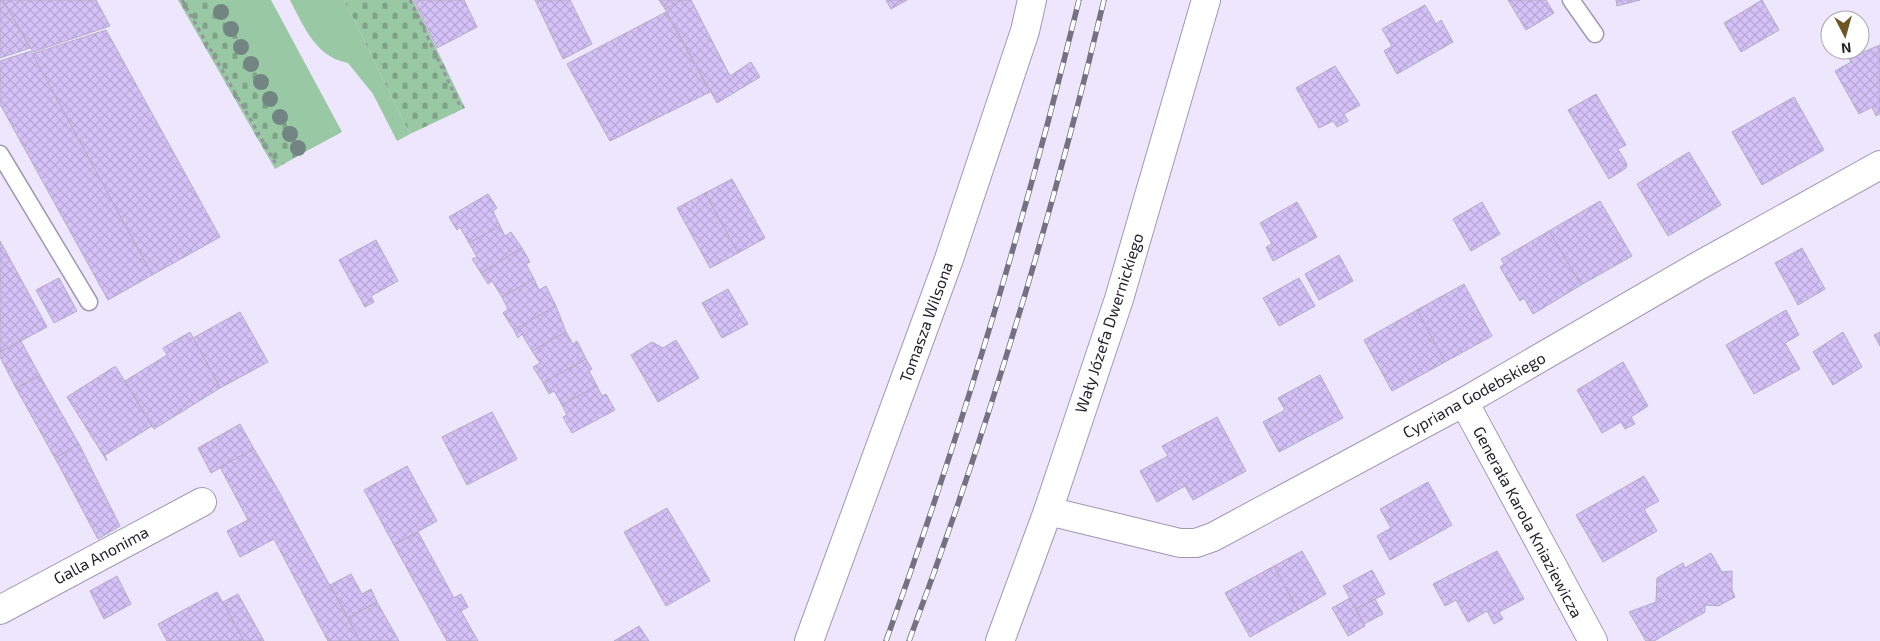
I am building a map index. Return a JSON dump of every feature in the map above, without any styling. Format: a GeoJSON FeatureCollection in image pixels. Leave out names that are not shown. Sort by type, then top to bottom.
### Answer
{"type":"FeatureCollection","features":[{"type":"Feature","properties":{"kind":"street","name":"Tomasza Wilsona"},"geometry":{"type":"LineString","coordinates":[[809,641],[949,259],[1026,31],[1032,0]]}},
{"type":"Feature","properties":{"kind":"street","name":"Wały Józefa Dwernickiego"},"geometry":{"type":"LineString","coordinates":[[1000,641],[1048,511],[1119,299],[1206,0]]}},
{"type":"Feature","properties":{"kind":"street","name":"Cypriana Godebskiego"},"geometry":{"type":"LineString","coordinates":[[1048,511],[1180,543],[1196,543],[1213,537],[1464,402],[1880,165]]}},
{"type":"Feature","properties":{"kind":"street","name":"Generała Karola Kniaziewicza"},"geometry":{"type":"LineString","coordinates":[[1464,402],[1593,641]]}},
{"type":"Feature","properties":{"kind":"street","name":"Galla Anonima"},"geometry":{"type":"LineString","coordinates":[[0,610],[202,502]]}},
{"type":"Feature","properties":{"kind":"lane"},"geometry":{"type":"LineString","coordinates":[[1571,0],[1595,34]]}},
{"type":"Feature","properties":{"kind":"lane"},"geometry":{"type":"LineString","coordinates":[[0,154],[88,302]]}},
{"type":"Feature","properties":{"kind":"path"},"geometry":{"type":"LineString","coordinates":[[182,0],[276,164]]}},
{"type":"Feature","properties":{"kind":"path"},"geometry":{"type":"LineString","coordinates":[[410,0],[460,106]]}},
{"type":"Feature","properties":{"kind":"green space"},"geometry":{"type":"Polygon","coordinates":[[[178,0],[218,0],[303,153],[275,169],[178,0]]]}},
{"type":"Feature","properties":{"kind":"green space"},"geometry":{"type":"Polygon","coordinates":[[[218,0],[271,0],[342,132],[303,153],[218,0]]]}},
{"type":"Feature","properties":{"kind":"green space"},"geometry":{"type":"Polygon","coordinates":[[[290,0],[344,0],[410,134],[397,141],[373,94],[348,63],[337,60],[319,48],[306,30],[290,0]]]}},
{"type":"Feature","properties":{"kind":"green space"},"geometry":{"type":"Polygon","coordinates":[[[344,0],[413,0],[465,108],[410,134],[344,0]]]}},
{"type":"Feature","properties":{"kind":"building"},"geometry":{"type":"Polygon","coordinates":[[[0,0],[3,0],[30,48],[0,58],[0,0]]]}},
{"type":"Feature","properties":{"kind":"building"},"geometry":{"type":"Polygon","coordinates":[[[3,0],[96,0],[110,26],[33,52],[3,0]]]}},
{"type":"Feature","properties":{"kind":"building"},"geometry":{"type":"Polygon","coordinates":[[[414,0],[464,0],[477,27],[437,48],[414,0]]]}},
{"type":"Feature","properties":{"kind":"building"},"geometry":{"type":"Polygon","coordinates":[[[535,0],[570,0],[592,44],[563,59],[535,0]]]}},
{"type":"Feature","properties":{"kind":"building"},"geometry":{"type":"Polygon","coordinates":[[[659,0],[682,0],[665,9],[659,0]]]}},
{"type":"Feature","properties":{"kind":"building"},"geometry":{"type":"Polygon","coordinates":[[[682,0],[691,0],[730,76],[751,62],[760,77],[717,103],[665,9],[682,0]]]}},
{"type":"Feature","properties":{"kind":"building"},"geometry":{"type":"Polygon","coordinates":[[[886,0],[907,0],[891,9],[886,0]]]}},
{"type":"Feature","properties":{"kind":"building"},"geometry":{"type":"Polygon","coordinates":[[[1508,0],[1546,0],[1554,13],[1526,30],[1508,0]]]}},
{"type":"Feature","properties":{"kind":"building"},"geometry":{"type":"Polygon","coordinates":[[[1616,0],[1640,0],[1617,6],[1616,0]]]}},
{"type":"Feature","properties":{"kind":"building"},"geometry":{"type":"Polygon","coordinates":[[[1762,0],[1779,30],[1741,52],[1724,23],[1762,0]]]}},
{"type":"Feature","properties":{"kind":"building"},"geometry":{"type":"Polygon","coordinates":[[[1425,5],[1436,24],[1441,20],[1453,42],[1397,74],[1384,51],[1392,46],[1382,29],[1425,5]]]}},
{"type":"Feature","properties":{"kind":"building"},"geometry":{"type":"Polygon","coordinates":[[[666,12],[710,92],[610,141],[567,64],[666,12]]]}},
{"type":"Feature","properties":{"kind":"building"},"geometry":{"type":"Polygon","coordinates":[[[106,30],[220,237],[152,275],[32,54],[106,30]]]}},
{"type":"Feature","properties":{"kind":"building"},"geometry":{"type":"Polygon","coordinates":[[[1880,45],[1880,114],[1876,116],[1872,107],[1859,114],[1835,71],[1851,62],[1850,60],[1870,60],[1870,49],[1880,45]]]}},
{"type":"Feature","properties":{"kind":"building"},"geometry":{"type":"Polygon","coordinates":[[[31,51],[152,275],[108,300],[0,104],[0,61],[31,51]]]}},
{"type":"Feature","properties":{"kind":"building"},"geometry":{"type":"Polygon","coordinates":[[[1335,66],[1360,105],[1344,114],[1348,121],[1337,127],[1333,121],[1319,128],[1296,88],[1335,66]]]}},
{"type":"Feature","properties":{"kind":"building"},"geometry":{"type":"Polygon","coordinates":[[[1596,94],[1626,145],[1618,149],[1627,164],[1626,168],[1609,179],[1568,110],[1596,94]]]}},
{"type":"Feature","properties":{"kind":"building"},"geometry":{"type":"Polygon","coordinates":[[[1794,97],[1824,150],[1762,185],[1732,132],[1794,97]]]}},
{"type":"Feature","properties":{"kind":"building"},"geometry":{"type":"Polygon","coordinates":[[[1689,152],[1721,205],[1668,236],[1637,184],[1689,152]]]}},
{"type":"Feature","properties":{"kind":"building"},"geometry":{"type":"Polygon","coordinates":[[[732,179],[765,238],[738,253],[705,193],[732,179]]]}},
{"type":"Feature","properties":{"kind":"building"},"geometry":{"type":"Polygon","coordinates":[[[705,193],[738,253],[710,268],[677,208],[705,193]]]}},
{"type":"Feature","properties":{"kind":"building"},"geometry":{"type":"Polygon","coordinates":[[[488,194],[497,208],[493,211],[500,226],[469,243],[460,227],[457,230],[449,217],[488,194]]]}},
{"type":"Feature","properties":{"kind":"building"},"geometry":{"type":"Polygon","coordinates":[[[1600,201],[1632,256],[1581,285],[1549,231],[1600,201]]]}},
{"type":"Feature","properties":{"kind":"building"},"geometry":{"type":"Polygon","coordinates":[[[1297,202],[1317,237],[1273,261],[1266,247],[1272,244],[1260,223],[1297,202]]]}},
{"type":"Feature","properties":{"kind":"building"},"geometry":{"type":"Polygon","coordinates":[[[1482,202],[1500,234],[1471,251],[1453,219],[1482,202]]]}},
{"type":"Feature","properties":{"kind":"building"},"geometry":{"type":"Polygon","coordinates":[[[500,226],[505,236],[511,232],[522,248],[481,273],[472,259],[477,257],[469,243],[500,226]]]}},
{"type":"Feature","properties":{"kind":"building"},"geometry":{"type":"Polygon","coordinates":[[[1549,231],[1581,285],[1533,314],[1524,298],[1520,301],[1500,267],[1504,264],[1501,259],[1549,231]]]}},
{"type":"Feature","properties":{"kind":"building"},"geometry":{"type":"Polygon","coordinates":[[[376,240],[398,281],[371,296],[374,302],[365,307],[339,260],[376,240]]]}},
{"type":"Feature","properties":{"kind":"building"},"geometry":{"type":"Polygon","coordinates":[[[0,241],[47,327],[0,352],[0,241]]]}},
{"type":"Feature","properties":{"kind":"building"},"geometry":{"type":"Polygon","coordinates":[[[522,248],[530,262],[526,264],[534,279],[502,297],[492,281],[488,284],[481,273],[522,248]]]}},
{"type":"Feature","properties":{"kind":"building"},"geometry":{"type":"Polygon","coordinates":[[[1802,248],[1825,289],[1798,305],[1775,263],[1802,248]]]}},
{"type":"Feature","properties":{"kind":"building"},"geometry":{"type":"Polygon","coordinates":[[[1339,255],[1353,281],[1319,300],[1305,274],[1339,255]]]}},
{"type":"Feature","properties":{"kind":"building"},"geometry":{"type":"Polygon","coordinates":[[[59,278],[77,311],[54,323],[36,290],[59,278]]]}},
{"type":"Feature","properties":{"kind":"building"},"geometry":{"type":"Polygon","coordinates":[[[1299,278],[1315,306],[1279,326],[1263,298],[1299,278]]]}},
{"type":"Feature","properties":{"kind":"building"},"geometry":{"type":"Polygon","coordinates":[[[534,279],[539,290],[546,286],[556,306],[514,330],[503,313],[508,309],[502,297],[534,279]]]}},
{"type":"Feature","properties":{"kind":"building"},"geometry":{"type":"Polygon","coordinates":[[[1464,284],[1492,336],[1445,362],[1417,310],[1464,284]]]}},
{"type":"Feature","properties":{"kind":"building"},"geometry":{"type":"Polygon","coordinates":[[[728,289],[748,324],[722,338],[702,303],[728,289]]]}},
{"type":"Feature","properties":{"kind":"building"},"geometry":{"type":"Polygon","coordinates":[[[556,306],[566,332],[532,351],[522,334],[518,338],[514,330],[556,306]]]}},
{"type":"Feature","properties":{"kind":"building"},"geometry":{"type":"Polygon","coordinates":[[[1417,310],[1445,362],[1392,391],[1364,340],[1417,310]]]}},
{"type":"Feature","properties":{"kind":"building"},"geometry":{"type":"Polygon","coordinates":[[[1786,310],[1799,335],[1785,343],[1800,369],[1754,394],[1726,345],[1786,310]]]}},
{"type":"Feature","properties":{"kind":"building"},"geometry":{"type":"Polygon","coordinates":[[[240,312],[268,362],[220,388],[193,338],[240,312]]]}},
{"type":"Feature","properties":{"kind":"building"},"geometry":{"type":"Polygon","coordinates":[[[190,332],[220,388],[154,429],[125,381],[167,355],[163,348],[190,332]]]}},
{"type":"Feature","properties":{"kind":"building"},"geometry":{"type":"Polygon","coordinates":[[[566,332],[573,344],[577,341],[586,359],[543,383],[533,367],[540,363],[532,351],[566,332]]]}},
{"type":"Feature","properties":{"kind":"building"},"geometry":{"type":"Polygon","coordinates":[[[1843,332],[1862,367],[1833,385],[1813,352],[1843,332]]]}},
{"type":"Feature","properties":{"kind":"building"},"geometry":{"type":"Polygon","coordinates":[[[1880,332],[1880,346],[1874,335],[1880,332]]]}},
{"type":"Feature","properties":{"kind":"building"},"geometry":{"type":"Polygon","coordinates":[[[676,340],[699,378],[658,402],[631,355],[652,342],[663,348],[676,340]]]}},
{"type":"Feature","properties":{"kind":"building"},"geometry":{"type":"Polygon","coordinates":[[[21,341],[40,376],[16,388],[0,357],[0,352],[21,341]]]}},
{"type":"Feature","properties":{"kind":"building"},"geometry":{"type":"Polygon","coordinates":[[[586,359],[592,369],[589,371],[597,386],[562,405],[554,391],[549,394],[543,383],[586,359]]]}},
{"type":"Feature","properties":{"kind":"building"},"geometry":{"type":"Polygon","coordinates":[[[1623,362],[1648,406],[1631,417],[1635,424],[1625,429],[1621,422],[1602,433],[1577,390],[1623,362]]]}},
{"type":"Feature","properties":{"kind":"building"},"geometry":{"type":"Polygon","coordinates":[[[116,367],[152,426],[105,455],[107,461],[67,397],[116,367]]]}},
{"type":"Feature","properties":{"kind":"building"},"geometry":{"type":"Polygon","coordinates":[[[1320,375],[1343,418],[1279,452],[1263,422],[1285,410],[1278,398],[1320,375]]]}},
{"type":"Feature","properties":{"kind":"building"},"geometry":{"type":"Polygon","coordinates":[[[40,376],[79,444],[55,458],[16,388],[40,376]]]}},
{"type":"Feature","properties":{"kind":"building"},"geometry":{"type":"Polygon","coordinates":[[[597,386],[602,396],[606,394],[615,410],[572,433],[563,417],[567,415],[562,405],[597,386]]]}},
{"type":"Feature","properties":{"kind":"building"},"geometry":{"type":"Polygon","coordinates":[[[492,412],[517,459],[467,485],[442,437],[492,412]]]}},
{"type":"Feature","properties":{"kind":"building"},"geometry":{"type":"Polygon","coordinates":[[[1217,417],[1246,471],[1193,500],[1185,486],[1157,502],[1140,471],[1168,456],[1162,446],[1217,417]]]}},
{"type":"Feature","properties":{"kind":"building"},"geometry":{"type":"Polygon","coordinates":[[[240,424],[254,449],[211,473],[198,448],[240,424]]]}},
{"type":"Feature","properties":{"kind":"building"},"geometry":{"type":"Polygon","coordinates":[[[79,444],[120,526],[98,539],[55,458],[79,444]]]}},
{"type":"Feature","properties":{"kind":"building"},"geometry":{"type":"Polygon","coordinates":[[[254,449],[360,641],[328,641],[274,539],[240,557],[227,531],[248,520],[220,467],[254,449]]]}},
{"type":"Feature","properties":{"kind":"building"},"geometry":{"type":"Polygon","coordinates":[[[407,466],[437,521],[394,545],[364,490],[407,466]]]}},
{"type":"Feature","properties":{"kind":"building"},"geometry":{"type":"Polygon","coordinates":[[[1644,476],[1659,501],[1644,509],[1657,531],[1603,562],[1576,515],[1644,476]]]}},
{"type":"Feature","properties":{"kind":"building"},"geometry":{"type":"Polygon","coordinates":[[[1428,482],[1452,525],[1390,560],[1377,536],[1391,528],[1380,509],[1428,482]]]}},
{"type":"Feature","properties":{"kind":"building"},"geometry":{"type":"Polygon","coordinates":[[[667,508],[710,581],[666,606],[624,532],[667,508]]]}},
{"type":"Feature","properties":{"kind":"building"},"geometry":{"type":"Polygon","coordinates":[[[418,532],[454,598],[461,594],[468,607],[461,611],[478,641],[447,641],[394,545],[418,532]]]}},
{"type":"Feature","properties":{"kind":"building"},"geometry":{"type":"Polygon","coordinates":[[[1302,551],[1326,594],[1298,610],[1274,566],[1302,551]]]}},
{"type":"Feature","properties":{"kind":"building"},"geometry":{"type":"Polygon","coordinates":[[[1497,551],[1524,599],[1499,612],[1503,619],[1494,624],[1487,611],[1468,622],[1456,600],[1445,606],[1433,584],[1497,551]]]}},
{"type":"Feature","properties":{"kind":"building"},"geometry":{"type":"Polygon","coordinates":[[[1711,553],[1722,572],[1732,571],[1732,590],[1735,597],[1718,606],[1705,605],[1705,612],[1654,641],[1646,641],[1629,612],[1656,602],[1657,578],[1683,563],[1685,568],[1711,553]]]}},
{"type":"Feature","properties":{"kind":"building"},"geometry":{"type":"Polygon","coordinates":[[[1274,566],[1298,610],[1250,637],[1225,593],[1274,566]]]}},
{"type":"Feature","properties":{"kind":"building"},"geometry":{"type":"Polygon","coordinates":[[[1372,570],[1385,594],[1356,609],[1343,586],[1372,570]]]}},
{"type":"Feature","properties":{"kind":"building"},"geometry":{"type":"Polygon","coordinates":[[[351,574],[362,594],[371,589],[377,602],[348,618],[330,585],[351,574]]]}},
{"type":"Feature","properties":{"kind":"building"},"geometry":{"type":"Polygon","coordinates":[[[117,576],[131,604],[104,619],[90,591],[117,576]]]}},
{"type":"Feature","properties":{"kind":"building"},"geometry":{"type":"Polygon","coordinates":[[[217,592],[244,641],[167,641],[158,624],[217,592]]]}},
{"type":"Feature","properties":{"kind":"building"},"geometry":{"type":"Polygon","coordinates":[[[238,594],[264,641],[244,641],[223,602],[238,594]]]}},
{"type":"Feature","properties":{"kind":"building"},"geometry":{"type":"Polygon","coordinates":[[[1350,598],[1365,626],[1348,636],[1332,608],[1350,598]]]}},
{"type":"Feature","properties":{"kind":"building"},"geometry":{"type":"Polygon","coordinates":[[[1375,599],[1383,614],[1364,624],[1356,609],[1375,599]]]}},
{"type":"Feature","properties":{"kind":"building"},"geometry":{"type":"Polygon","coordinates":[[[377,602],[399,641],[360,641],[348,618],[377,602]]]}},
{"type":"Feature","properties":{"kind":"building"},"geometry":{"type":"Polygon","coordinates":[[[639,626],[649,641],[614,641],[639,626]]]}},
{"type":"Feature","properties":{"kind":"railway"},"geometry":{"type":"LineString","coordinates":[[886,641],[941,483],[991,323],[1015,243],[1079,0]]}},
{"type":"Feature","properties":{"kind":"railway"},"geometry":{"type":"LineString","coordinates":[[909,641],[965,483],[1016,324],[1063,162],[1104,0]]}}]}
